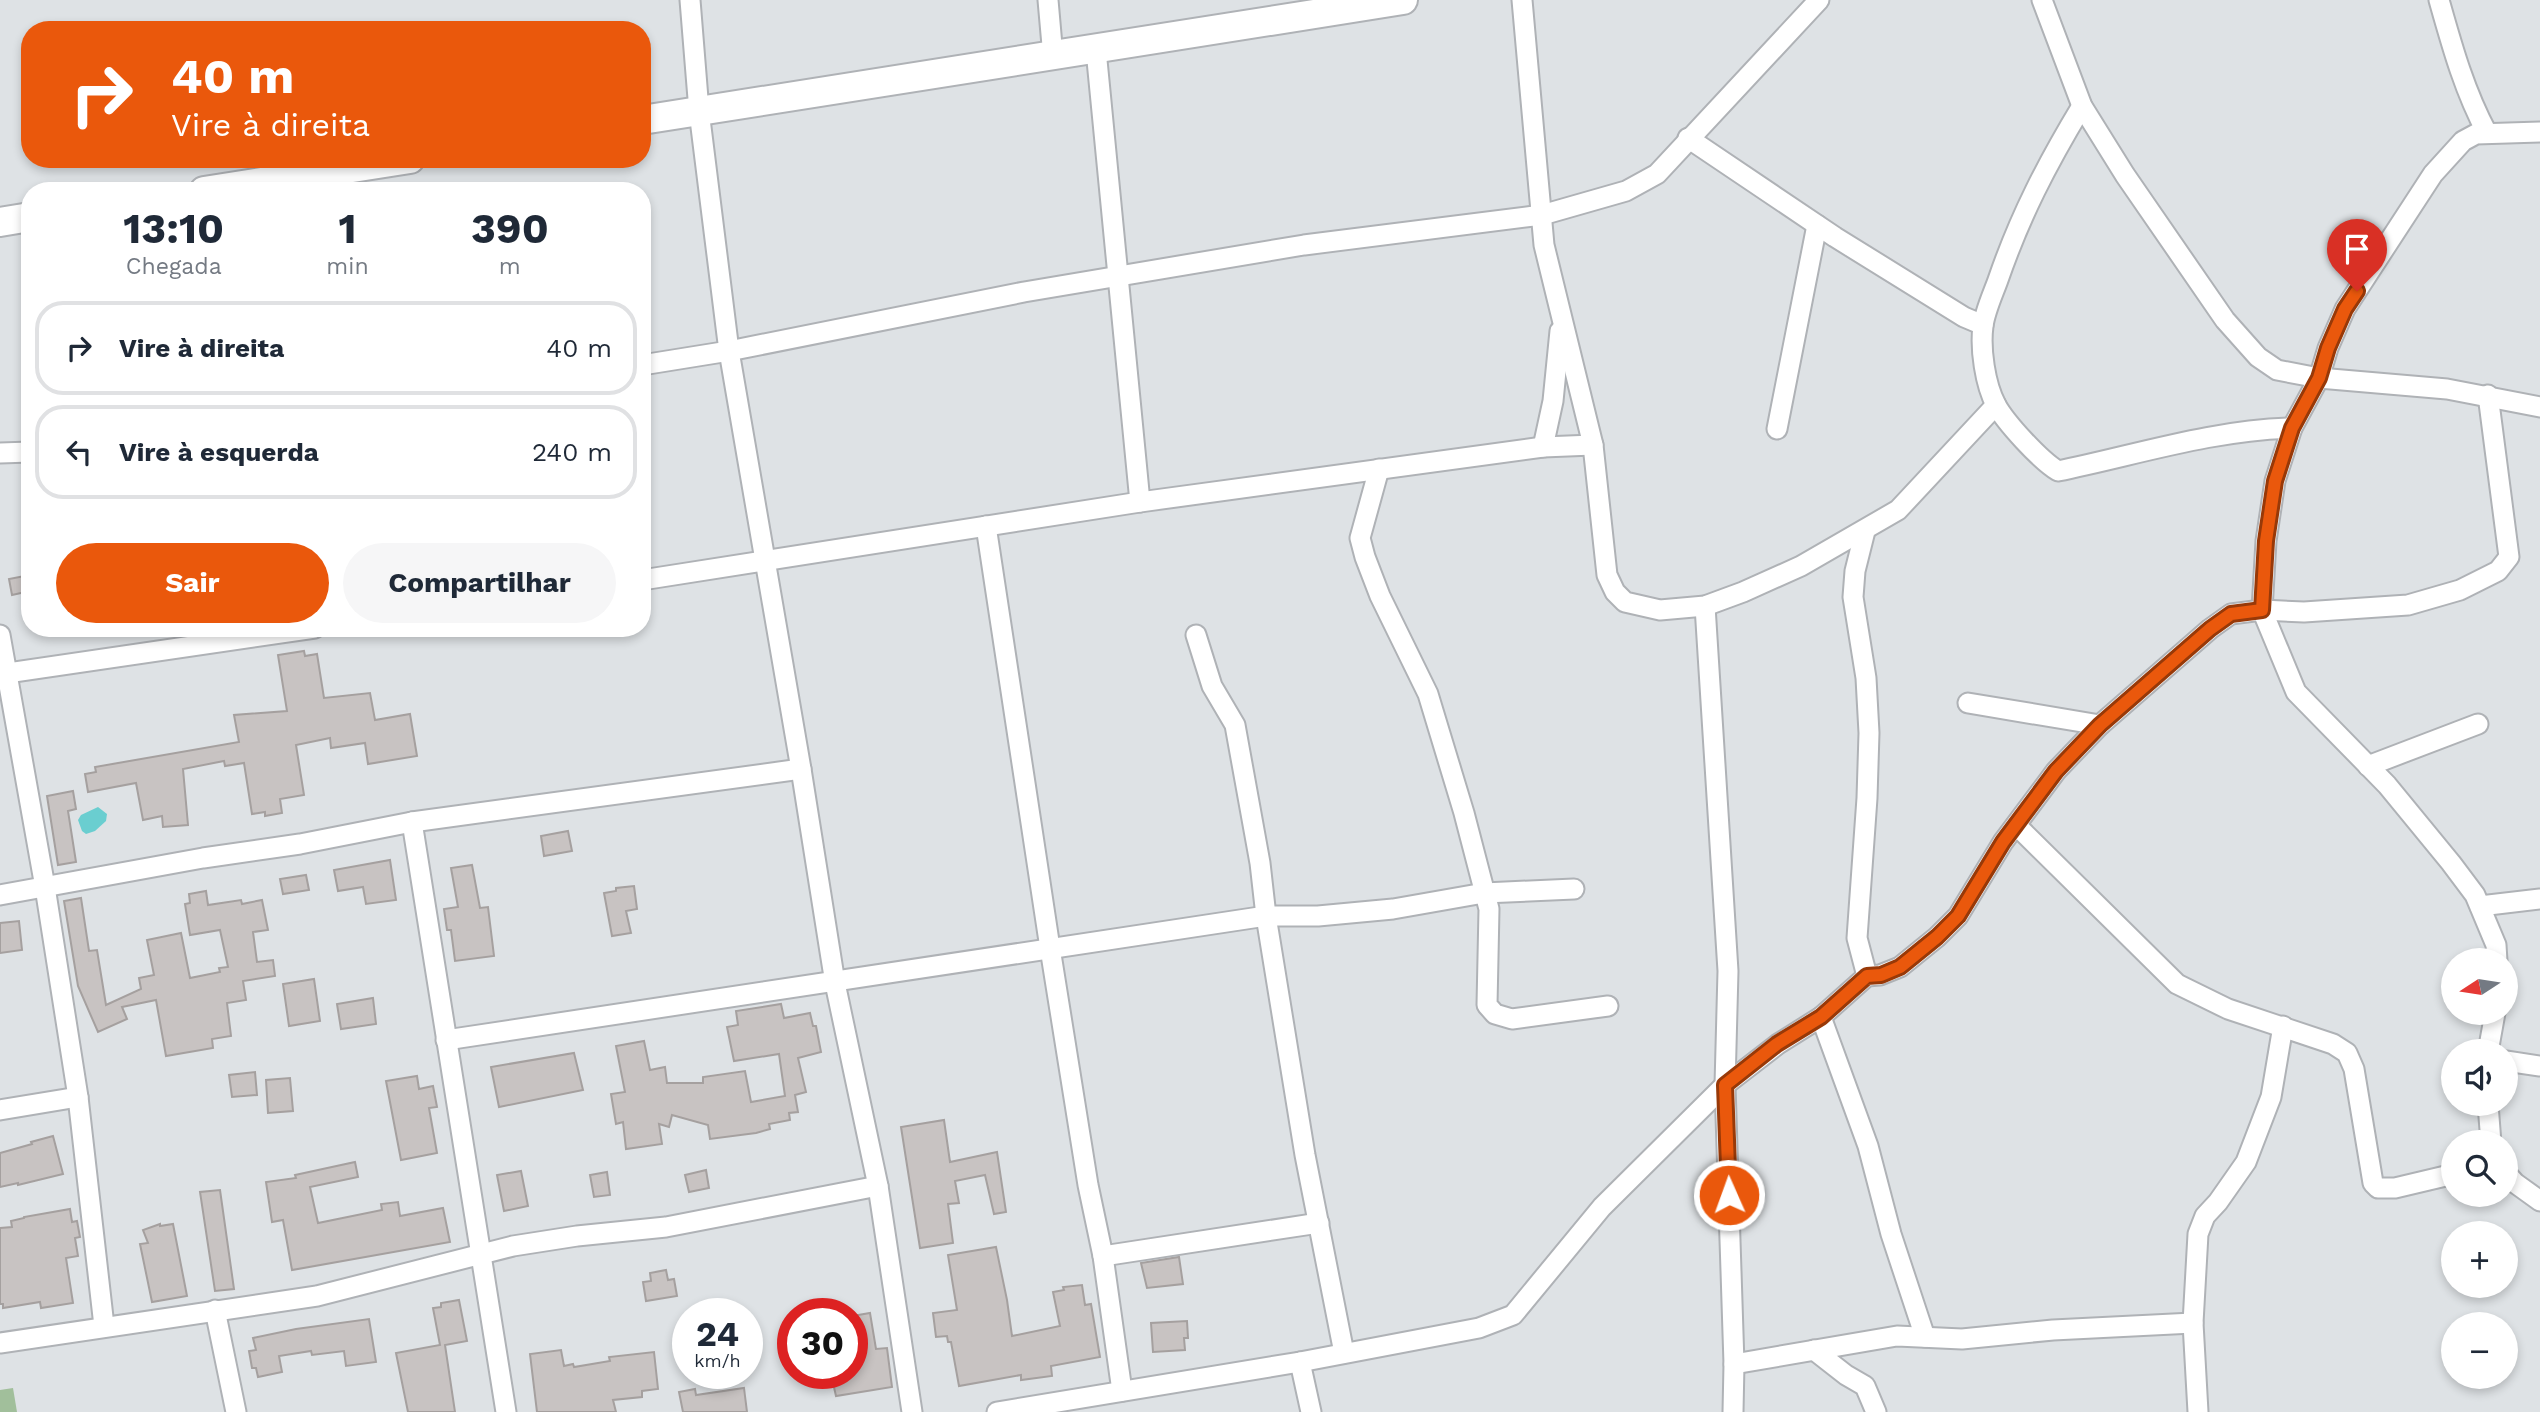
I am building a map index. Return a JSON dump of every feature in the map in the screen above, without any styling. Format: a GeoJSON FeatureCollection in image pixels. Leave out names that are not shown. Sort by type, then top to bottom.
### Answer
{"type":"FeatureCollection","features":[{"type":"Feature","properties":{"kind":"street"},"geometry":{"type":"LineString","coordinates":[[690,0],[699,111],[729,351],[835,983],[878,1186],[912,1412]]}},
{"type":"Feature","properties":{"kind":"street"},"geometry":{"type":"LineString","coordinates":[[1048,0],[1053,57]]}},
{"type":"Feature","properties":{"kind":"street"},"geometry":{"type":"LineString","coordinates":[[651,119],[1403,0]]}},
{"type":"Feature","properties":{"kind":"street"},"geometry":{"type":"LineString","coordinates":[[1522,0],[1544,245],[1594,445],[1607,576],[1615,593],[1625,602],[1660,610],[1705,606],[1801,566],[1898,510],[1996,405]]}},
{"type":"Feature","properties":{"kind":"street"},"geometry":{"type":"LineString","coordinates":[[651,364],[1118,276],[1304,245],[1542,215],[1626,191],[1657,174],[1819,0]]}},
{"type":"Feature","properties":{"kind":"street"},"geometry":{"type":"LineString","coordinates":[[2042,0],[2082,106],[2225,320],[2258,357],[2277,370],[2319,378],[2447,389],[2540,407]]}},
{"type":"Feature","properties":{"kind":"street"},"geometry":{"type":"LineString","coordinates":[[2439,0],[2456,64],[2473,107],[2487,133]]}},
{"type":"Feature","properties":{"kind":"street"},"geometry":{"type":"LineString","coordinates":[[1096,50],[1140,502]]}},
{"type":"Feature","properties":{"kind":"street"},"geometry":{"type":"LineString","coordinates":[[2082,106],[2044,169],[2014,235],[1983,325],[1987,378],[1996,405],[2025,441],[2047,464],[2058,471],[2168,445],[2257,429],[2292,428]]}},
{"type":"Feature","properties":{"kind":"street"},"geometry":{"type":"LineString","coordinates":[[2496,948],[2480,906],[2451,863],[2368,766],[2296,691],[2262,610],[2266,541],[2275,481],[2292,428],[2319,378],[2328,348],[2345,309],[2433,174],[2463,141],[2476,134],[2540,132]]}},
{"type":"Feature","properties":{"kind":"street"},"geometry":{"type":"LineString","coordinates":[[1688,138],[1817,225],[1964,317],[1983,325]]}},
{"type":"Feature","properties":{"kind":"street"},"geometry":{"type":"LineString","coordinates":[[262,182],[352,168]]}},
{"type":"Feature","properties":{"kind":"street"},"geometry":{"type":"LineString","coordinates":[[0,222],[21,219]]}},
{"type":"Feature","properties":{"kind":"street"},"geometry":{"type":"LineString","coordinates":[[1777,429],[1817,225]]}},
{"type":"Feature","properties":{"kind":"street"},"geometry":{"type":"LineString","coordinates":[[1543,447],[1553,401],[1561,319]]}},
{"type":"Feature","properties":{"kind":"street"},"geometry":{"type":"LineString","coordinates":[[998,1412],[1300,1362],[1479,1328],[1513,1315],[1602,1207],[1725,1085],[1777,1044],[1821,1017],[1867,976],[1881,975],[1900,967],[1937,937],[1958,916],[2016,825],[2056,771],[2100,725],[2210,629],[2231,614],[2262,610],[2304,612],[2408,605],[2460,590],[2498,571],[2509,557],[2488,395]]}},
{"type":"Feature","properties":{"kind":"street"},"geometry":{"type":"LineString","coordinates":[[651,579],[1140,502],[1543,447],[1594,445]]}},
{"type":"Feature","properties":{"kind":"street"},"geometry":{"type":"LineString","coordinates":[[0,453],[21,452]]}},
{"type":"Feature","properties":{"kind":"street"},"geometry":{"type":"LineString","coordinates":[[1379,469],[1360,538],[1380,596],[1428,694],[1464,813],[1489,909],[1487,1004],[1495,1014],[1512,1019],[1608,1006]]}},
{"type":"Feature","properties":{"kind":"street"},"geometry":{"type":"LineString","coordinates":[[986,526],[1050,948],[1088,1185],[1103,1256],[1122,1391]]}},
{"type":"Feature","properties":{"kind":"street"},"geometry":{"type":"LineString","coordinates":[[1865,531],[1855,571],[1853,597],[1866,678],[1869,733],[1857,937],[1867,976]]}},
{"type":"Feature","properties":{"kind":"street"},"geometry":{"type":"LineString","coordinates":[[1705,606],[1727,959],[1725,1085],[1734,1364],[1733,1412]]}},
{"type":"Feature","properties":{"kind":"street"},"geometry":{"type":"LineString","coordinates":[[0,635],[4,674],[45,887],[78,1097],[104,1326]]}},
{"type":"Feature","properties":{"kind":"street"},"geometry":{"type":"LineString","coordinates":[[1196,635],[1212,686],[1235,725],[1319,1223],[1345,1353]]}},
{"type":"Feature","properties":{"kind":"street"},"geometry":{"type":"LineString","coordinates":[[4,674],[254,637]]}},
{"type":"Feature","properties":{"kind":"street"},"geometry":{"type":"LineString","coordinates":[[1968,703],[2100,725]]}},
{"type":"Feature","properties":{"kind":"street"},"geometry":{"type":"LineString","coordinates":[[2368,766],[2478,724]]}},
{"type":"Feature","properties":{"kind":"street"},"geometry":{"type":"LineString","coordinates":[[0,895],[203,858],[300,844],[412,822],[801,769]]}},
{"type":"Feature","properties":{"kind":"street"},"geometry":{"type":"LineString","coordinates":[[412,822],[506,1412]]}},
{"type":"Feature","properties":{"kind":"street"},"geometry":{"type":"LineString","coordinates":[[2016,825],[2177,984],[2228,1009],[2333,1044],[2347,1053],[2354,1069],[2374,1183],[2378,1188],[2395,1188],[2441,1177]]}},
{"type":"Feature","properties":{"kind":"street"},"geometry":{"type":"LineString","coordinates":[[446,1040],[1266,916],[1318,916],[1393,909],[1483,893],[1574,890]]}},
{"type":"Feature","properties":{"kind":"street"},"geometry":{"type":"LineString","coordinates":[[2480,906],[2540,899]]}},
{"type":"Feature","properties":{"kind":"street"},"geometry":{"type":"LineString","coordinates":[[1821,1017],[1868,1146],[1891,1234],[1925,1337]]}},
{"type":"Feature","properties":{"kind":"street"},"geometry":{"type":"LineString","coordinates":[[2198,1412],[2193,1323],[2198,1234],[2205,1216],[2246,1162],[2271,1097],[2283,1026]]}},
{"type":"Feature","properties":{"kind":"street"},"geometry":{"type":"LineString","coordinates":[[2518,1063],[2540,1066]]}},
{"type":"Feature","properties":{"kind":"street"},"geometry":{"type":"LineString","coordinates":[[0,1110],[78,1097]]}},
{"type":"Feature","properties":{"kind":"street"},"geometry":{"type":"LineString","coordinates":[[2518,1185],[2540,1201]]}},
{"type":"Feature","properties":{"kind":"street"},"geometry":{"type":"LineString","coordinates":[[0,1343],[317,1296],[513,1246],[666,1227],[878,1186]]}},
{"type":"Feature","properties":{"kind":"street"},"geometry":{"type":"LineString","coordinates":[[1103,1256],[1319,1223]]}},
{"type":"Feature","properties":{"kind":"street"},"geometry":{"type":"LineString","coordinates":[[215,1310],[236,1412]]}},
{"type":"Feature","properties":{"kind":"street"},"geometry":{"type":"LineString","coordinates":[[1734,1364],[1897,1336],[1962,1339],[2053,1330],[2193,1323]]}},
{"type":"Feature","properties":{"kind":"street"},"geometry":{"type":"LineString","coordinates":[[1814,1350],[1865,1387],[1876,1412]]}},
{"type":"Feature","properties":{"kind":"street"},"geometry":{"type":"LineString","coordinates":[[1300,1362],[1311,1412]]}},
{"type":"Feature","properties":{"kind":"green space"},"geometry":{"type":"Polygon","coordinates":[[[13,1388],[17,1412],[0,1412],[0,1390],[13,1388]]]}},
{"type":"Feature","properties":{"kind":"water"},"geometry":{"type":"Polygon","coordinates":[[[98,807],[107,814],[106,821],[95,831],[86,834],[78,820],[81,815],[98,807]]]}},
{"type":"Feature","properties":{"kind":"building"},"geometry":{"type":"Polygon","coordinates":[[[21,577],[21,593],[12,595],[9,579],[21,577]]]}},
{"type":"Feature","properties":{"kind":"building"},"geometry":{"type":"Polygon","coordinates":[[[304,651],[305,656],[317,654],[324,698],[370,693],[375,720],[410,714],[417,756],[368,764],[365,743],[331,748],[330,738],[296,745],[304,795],[280,799],[282,813],[265,816],[265,812],[252,814],[244,763],[225,766],[224,761],[183,769],[188,825],[163,827],[162,816],[143,820],[136,783],[88,792],[85,774],[96,772],[95,767],[239,742],[234,715],[287,711],[278,655],[304,651]]]}},
{"type":"Feature","properties":{"kind":"building"},"geometry":{"type":"Polygon","coordinates":[[[73,791],[76,809],[68,811],[76,862],[58,865],[47,796],[73,791]]]}},
{"type":"Feature","properties":{"kind":"building"},"geometry":{"type":"Polygon","coordinates":[[[568,831],[572,851],[544,856],[541,836],[568,831]]]}},
{"type":"Feature","properties":{"kind":"building"},"geometry":{"type":"Polygon","coordinates":[[[390,860],[396,900],[366,904],[363,887],[338,891],[334,870],[390,860]]]}},
{"type":"Feature","properties":{"kind":"building"},"geometry":{"type":"Polygon","coordinates":[[[472,865],[480,908],[488,907],[494,956],[455,961],[451,930],[447,930],[444,909],[458,907],[451,868],[472,865]]]}},
{"type":"Feature","properties":{"kind":"building"},"geometry":{"type":"Polygon","coordinates":[[[306,875],[309,890],[283,894],[280,879],[306,875]]]}},
{"type":"Feature","properties":{"kind":"building"},"geometry":{"type":"Polygon","coordinates":[[[634,886],[637,909],[626,911],[631,933],[612,936],[604,893],[616,891],[616,888],[634,886]]]}},
{"type":"Feature","properties":{"kind":"building"},"geometry":{"type":"Polygon","coordinates":[[[206,891],[208,905],[241,900],[242,904],[262,900],[268,930],[253,932],[257,962],[273,960],[275,976],[243,981],[246,1000],[227,1003],[231,1036],[212,1039],[213,1048],[166,1056],[156,1000],[122,1007],[127,1019],[98,1032],[78,986],[64,901],[81,898],[89,951],[97,950],[106,1005],[141,989],[139,978],[154,975],[147,940],[181,933],[190,978],[220,972],[219,968],[228,967],[220,930],[190,935],[185,904],[190,903],[189,894],[206,891]]]}},
{"type":"Feature","properties":{"kind":"building"},"geometry":{"type":"Polygon","coordinates":[[[19,921],[22,950],[0,953],[0,923],[19,921]]]}},
{"type":"Feature","properties":{"kind":"building"},"geometry":{"type":"Polygon","coordinates":[[[314,979],[320,1021],[289,1026],[283,984],[314,979]]]}},
{"type":"Feature","properties":{"kind":"building"},"geometry":{"type":"Polygon","coordinates":[[[373,998],[376,1024],[341,1029],[337,1004],[373,998]]]}},
{"type":"Feature","properties":{"kind":"building"},"geometry":{"type":"Polygon","coordinates":[[[781,1004],[784,1018],[810,1013],[813,1026],[816,1026],[821,1052],[798,1058],[806,1092],[795,1095],[798,1112],[789,1113],[790,1120],[769,1124],[770,1129],[756,1133],[710,1139],[708,1125],[672,1115],[669,1127],[659,1124],[662,1144],[626,1149],[623,1122],[616,1124],[611,1094],[625,1092],[616,1046],[644,1041],[650,1070],[665,1067],[667,1083],[703,1083],[703,1077],[745,1071],[751,1102],[785,1096],[779,1054],[734,1061],[727,1027],[738,1025],[736,1011],[781,1004]]]}},
{"type":"Feature","properties":{"kind":"building"},"geometry":{"type":"Polygon","coordinates":[[[574,1053],[583,1090],[499,1107],[491,1067],[574,1053]]]}},
{"type":"Feature","properties":{"kind":"building"},"geometry":{"type":"Polygon","coordinates":[[[255,1072],[257,1095],[232,1097],[229,1075],[255,1072]]]}},
{"type":"Feature","properties":{"kind":"building"},"geometry":{"type":"Polygon","coordinates":[[[417,1076],[419,1089],[433,1086],[437,1107],[429,1108],[437,1153],[401,1160],[386,1081],[417,1076]]]}},
{"type":"Feature","properties":{"kind":"building"},"geometry":{"type":"Polygon","coordinates":[[[290,1078],[293,1111],[268,1113],[266,1080],[290,1078]]]}},
{"type":"Feature","properties":{"kind":"building"},"geometry":{"type":"Polygon","coordinates":[[[944,1120],[950,1162],[997,1152],[1006,1212],[994,1214],[985,1175],[955,1181],[959,1203],[948,1204],[953,1243],[920,1248],[901,1127],[944,1120]]]}},
{"type":"Feature","properties":{"kind":"building"},"geometry":{"type":"Polygon","coordinates":[[[53,1136],[63,1174],[0,1187],[0,1153],[53,1136]]]}},
{"type":"Feature","properties":{"kind":"building"},"geometry":{"type":"Polygon","coordinates":[[[355,1162],[358,1177],[310,1187],[318,1223],[382,1210],[381,1204],[398,1202],[400,1216],[443,1208],[450,1242],[292,1270],[283,1220],[272,1222],[266,1182],[296,1178],[295,1175],[355,1162]]]}},
{"type":"Feature","properties":{"kind":"building"},"geometry":{"type":"Polygon","coordinates":[[[706,1170],[709,1188],[689,1192],[685,1175],[706,1170]]]}},
{"type":"Feature","properties":{"kind":"building"},"geometry":{"type":"Polygon","coordinates":[[[521,1171],[528,1206],[504,1211],[497,1175],[521,1171]]]}},
{"type":"Feature","properties":{"kind":"building"},"geometry":{"type":"Polygon","coordinates":[[[607,1172],[610,1195],[594,1197],[590,1175],[607,1172]]]}},
{"type":"Feature","properties":{"kind":"building"},"geometry":{"type":"Polygon","coordinates":[[[220,1190],[234,1289],[215,1291],[200,1192],[220,1190]]]}},
{"type":"Feature","properties":{"kind":"building"},"geometry":{"type":"Polygon","coordinates":[[[70,1209],[72,1222],[77,1221],[80,1237],[75,1238],[78,1256],[66,1258],[73,1303],[41,1308],[40,1302],[3,1308],[3,1304],[0,1304],[0,1228],[12,1227],[11,1221],[24,1217],[70,1209]]]}},
{"type":"Feature","properties":{"kind":"building"},"geometry":{"type":"Polygon","coordinates":[[[160,1224],[173,1224],[187,1296],[152,1302],[140,1244],[148,1243],[143,1230],[160,1224]]]}},
{"type":"Feature","properties":{"kind":"building"},"geometry":{"type":"Polygon","coordinates":[[[996,1247],[1012,1336],[1060,1326],[1053,1292],[1064,1290],[1063,1287],[1082,1285],[1085,1305],[1091,1304],[1100,1357],[1051,1366],[1052,1376],[1021,1380],[1021,1375],[959,1386],[951,1342],[948,1342],[947,1336],[936,1337],[933,1313],[957,1310],[948,1255],[996,1247]]]}},
{"type":"Feature","properties":{"kind":"building"},"geometry":{"type":"Polygon","coordinates":[[[1179,1257],[1183,1284],[1147,1288],[1141,1263],[1179,1257]]]}},
{"type":"Feature","properties":{"kind":"building"},"geometry":{"type":"Polygon","coordinates":[[[666,1270],[668,1280],[674,1279],[677,1296],[646,1301],[643,1282],[651,1281],[650,1273],[666,1270]]]}},
{"type":"Feature","properties":{"kind":"building"},"geometry":{"type":"Polygon","coordinates":[[[459,1300],[467,1341],[445,1345],[455,1412],[408,1412],[396,1353],[440,1345],[433,1308],[441,1307],[441,1303],[459,1300]]]}},
{"type":"Feature","properties":{"kind":"building"},"geometry":{"type":"Polygon","coordinates":[[[868,1313],[876,1349],[887,1348],[892,1387],[836,1396],[834,1389],[868,1389],[868,1313]]]}},
{"type":"Feature","properties":{"kind":"building"},"geometry":{"type":"Polygon","coordinates":[[[369,1319],[376,1362],[346,1366],[344,1351],[312,1355],[311,1351],[279,1356],[282,1372],[258,1377],[256,1368],[252,1368],[249,1351],[256,1350],[253,1338],[369,1319]]]}},
{"type":"Feature","properties":{"kind":"building"},"geometry":{"type":"Polygon","coordinates":[[[1187,1321],[1188,1338],[1184,1338],[1185,1350],[1153,1352],[1151,1323],[1187,1321]]]}},
{"type":"Feature","properties":{"kind":"building"},"geometry":{"type":"Polygon","coordinates":[[[561,1350],[564,1366],[573,1364],[574,1367],[610,1361],[609,1357],[654,1352],[658,1389],[642,1391],[642,1397],[613,1400],[616,1412],[537,1412],[530,1354],[561,1350]]]}},
{"type":"Feature","properties":{"kind":"building"},"geometry":{"type":"Polygon","coordinates":[[[695,1389],[696,1395],[744,1389],[747,1412],[683,1412],[679,1392],[695,1389]]]}},
{"type":"Feature","properties":{"kind":"route"},"geometry":{"type":"LineString","coordinates":[[1729,1195],[1725,1085],[1777,1044],[1821,1017],[1867,976],[1881,975],[1900,967],[1937,937],[1958,916],[2003,842],[2056,771],[2100,725],[2210,629],[2231,614],[2262,610],[2266,541],[2275,481],[2292,428],[2319,378],[2328,348],[2345,309],[2357,291]]}}]}
